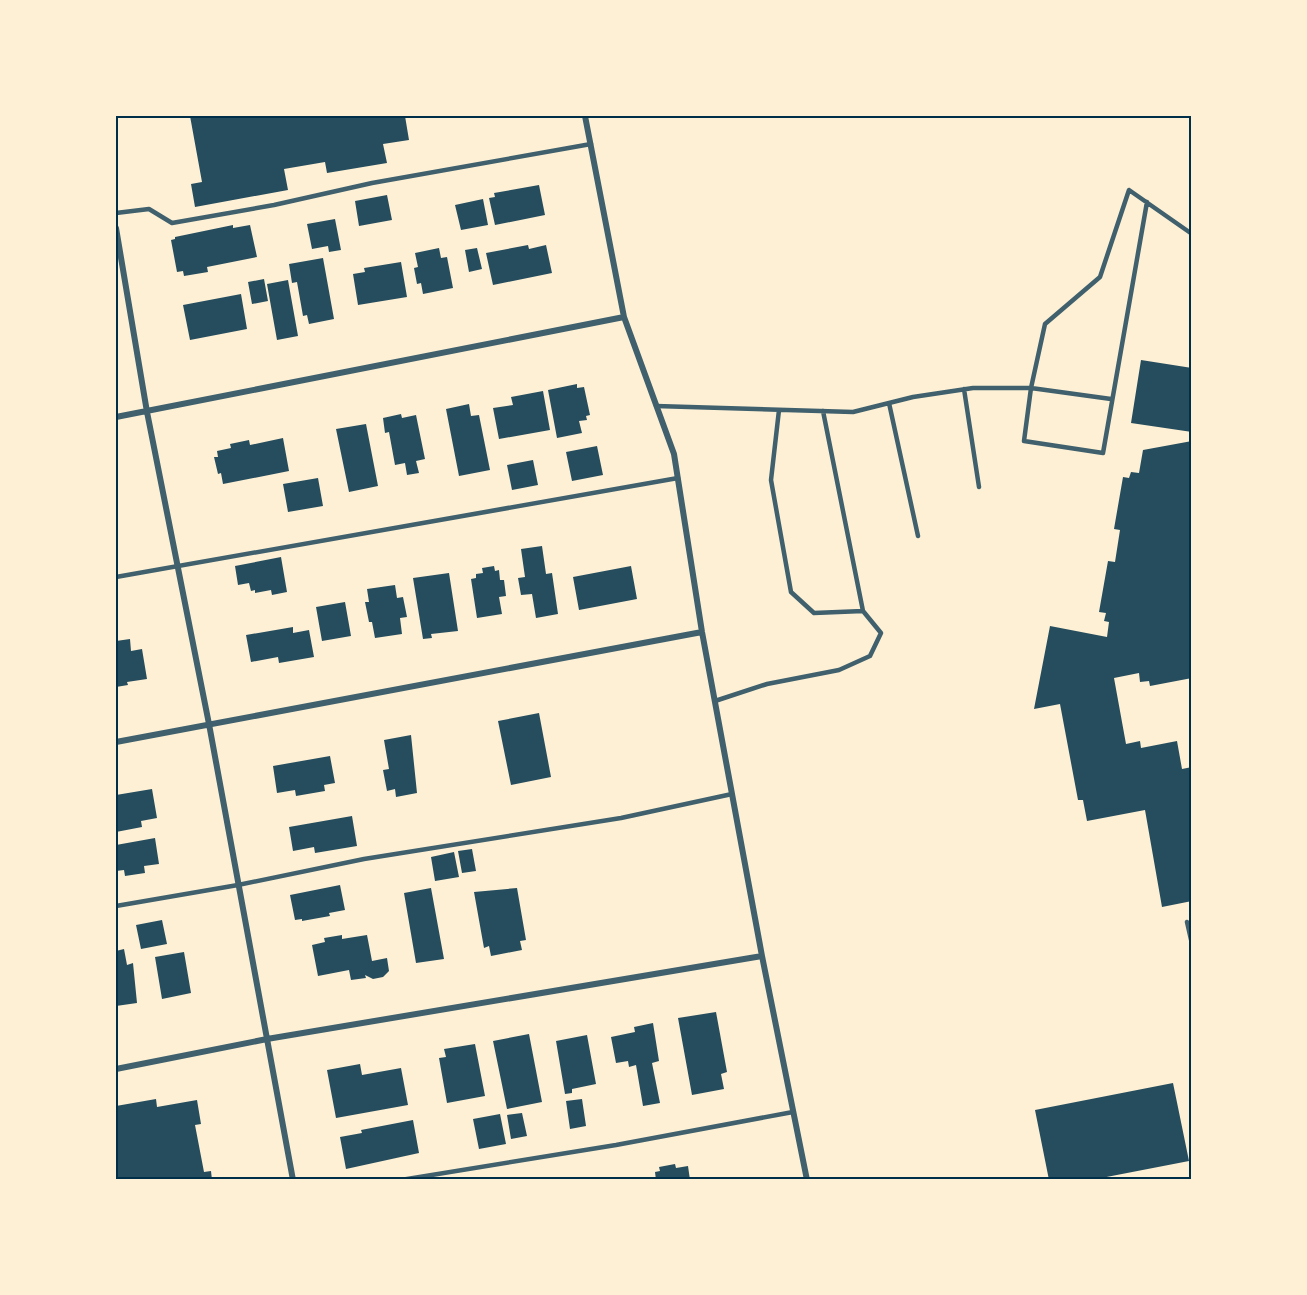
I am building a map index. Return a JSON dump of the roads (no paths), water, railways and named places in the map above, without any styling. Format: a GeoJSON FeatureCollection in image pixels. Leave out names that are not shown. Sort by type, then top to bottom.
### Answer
{"type":"FeatureCollection","features":[{"type":"Feature","properties":{"kind":"street"},"geometry":{"type":"LineString","coordinates":[[585,116],[624,317],[674,454],[702,632],[762,956],[807,1179]]}},
{"type":"Feature","properties":{"kind":"street"},"geometry":{"type":"LineString","coordinates":[[116,233],[147,412],[209,724],[293,1179]]}},
{"type":"Feature","properties":{"kind":"street"},"geometry":{"type":"LineString","coordinates":[[116,417],[624,317]]}},
{"type":"Feature","properties":{"kind":"street"},"geometry":{"type":"LineString","coordinates":[[116,742],[702,632]]}},
{"type":"Feature","properties":{"kind":"street"},"geometry":{"type":"LineString","coordinates":[[116,1069],[267,1039],[762,956]]}},
{"type":"Feature","properties":{"kind":"lane"},"geometry":{"type":"LineString","coordinates":[[116,213],[149,209],[172,223],[273,205],[372,183],[591,144]]}},
{"type":"Feature","properties":{"kind":"lane"},"geometry":{"type":"LineString","coordinates":[[1147,202],[1111,399],[1104,453],[1024,441],[1031,388],[1045,324],[1100,277],[1129,190],[1147,202],[1191,234]]}},
{"type":"Feature","properties":{"kind":"lane"},"geometry":{"type":"LineString","coordinates":[[656,406],[854,412],[964,389],[1031,388],[1111,399]]}},
{"type":"Feature","properties":{"kind":"lane"},"geometry":{"type":"LineString","coordinates":[[964,389],[979,487]]}},
{"type":"Feature","properties":{"kind":"lane"},"geometry":{"type":"LineString","coordinates":[[889,403],[918,536]]}},
{"type":"Feature","properties":{"kind":"lane"},"geometry":{"type":"LineString","coordinates":[[779,410],[771,480],[791,592],[814,614],[863,611]]}},
{"type":"Feature","properties":{"kind":"lane"},"geometry":{"type":"LineString","coordinates":[[715,702],[767,684],[839,670],[870,656],[881,633],[863,611],[823,411]]}},
{"type":"Feature","properties":{"kind":"lane"},"geometry":{"type":"LineString","coordinates":[[116,577],[678,478]]}},
{"type":"Feature","properties":{"kind":"lane"},"geometry":{"type":"LineString","coordinates":[[116,906],[238,885],[364,859],[621,818],[732,794]]}},
{"type":"Feature","properties":{"kind":"lane"},"geometry":{"type":"LineString","coordinates":[[1187,922],[1191,944]]}},
{"type":"Feature","properties":{"kind":"lane"},"geometry":{"type":"LineString","coordinates":[[401,1179],[616,1145],[794,1112]]}}]}
